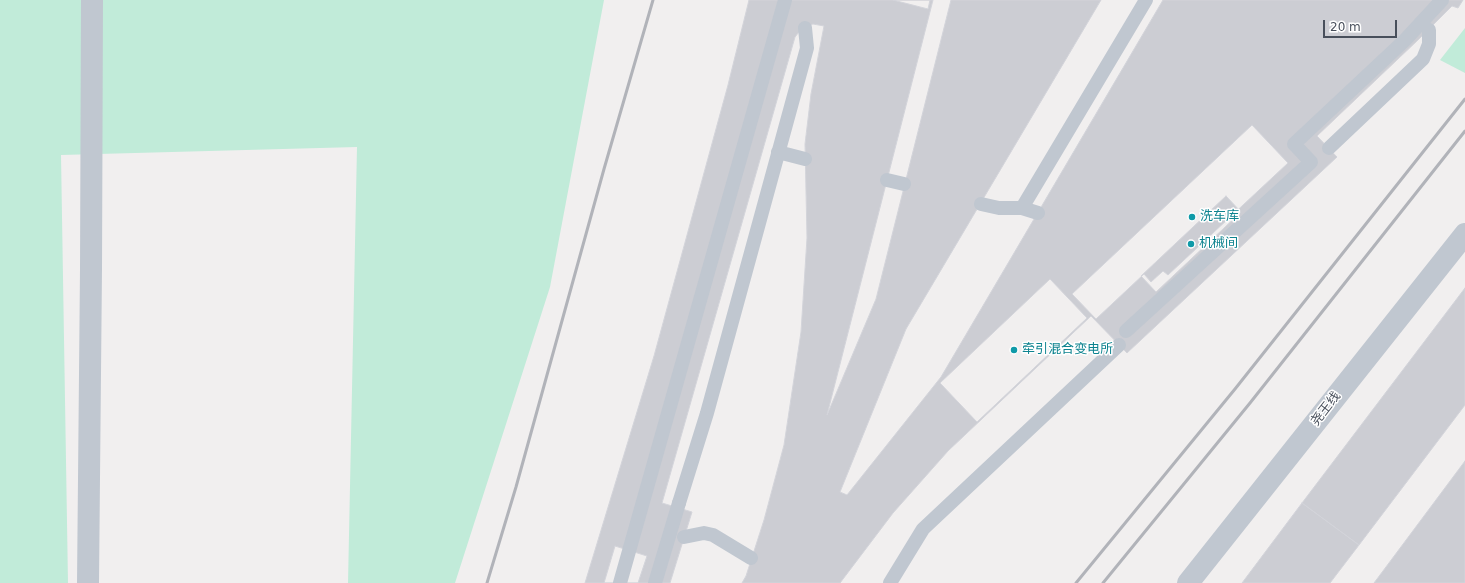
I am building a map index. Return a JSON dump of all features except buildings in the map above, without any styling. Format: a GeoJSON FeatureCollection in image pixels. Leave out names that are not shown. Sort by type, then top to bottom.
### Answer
{"type":"FeatureCollection","features":[{"type":"Feature","properties":{"kind":"street"},"geometry":{"type":"LineString","coordinates":[[88,583],[92,0]]}},
{"type":"Feature","properties":{"kind":"street","name":"尧王线"},"geometry":{"type":"LineString","coordinates":[[1188,583],[1465,234]]}},
{"type":"Feature","properties":{"kind":"lane"},"geometry":{"type":"LineString","coordinates":[[620,583],[785,0]]}},
{"type":"Feature","properties":{"kind":"lane"},"geometry":{"type":"LineString","coordinates":[[1022,208],[1146,0]]}},
{"type":"Feature","properties":{"kind":"lane"},"geometry":{"type":"LineString","coordinates":[[1126,331],[1311,162],[1294,144],[1404,40],[1442,0]]}},
{"type":"Feature","properties":{"kind":"lane"},"geometry":{"type":"LineString","coordinates":[[655,583],[707,413],[807,48],[805,28]]}},
{"type":"Feature","properties":{"kind":"lane"},"geometry":{"type":"LineString","coordinates":[[1329,148],[1423,59],[1429,44],[1429,30]]}},
{"type":"Feature","properties":{"kind":"lane"},"geometry":{"type":"LineString","coordinates":[[778,152],[805,159]]}},
{"type":"Feature","properties":{"kind":"lane"},"geometry":{"type":"LineString","coordinates":[[887,180],[904,184]]}},
{"type":"Feature","properties":{"kind":"lane"},"geometry":{"type":"LineString","coordinates":[[981,204],[999,208],[1022,208],[1038,213]]}},
{"type":"Feature","properties":{"kind":"lane"},"geometry":{"type":"LineString","coordinates":[[890,583],[923,528],[1119,345]]}},
{"type":"Feature","properties":{"kind":"lane"},"geometry":{"type":"LineString","coordinates":[[684,537],[704,533],[713,535],[751,558]]}},
{"type":"Feature","properties":{"kind":"green space"},"geometry":{"type":"Polygon","coordinates":[[[0,0],[604,0],[550,287],[455,583],[348,583],[357,147],[61,155],[68,583],[0,583],[0,0]]]}},
{"type":"Feature","properties":{"kind":"green space"},"geometry":{"type":"Polygon","coordinates":[[[1465,28],[1465,73],[1440,60],[1465,28]]]}},
{"type":"Feature","properties":{"kind":"railway"},"geometry":{"type":"LineString","coordinates":[[487,583],[516,487],[604,169],[653,0]]}},
{"type":"Feature","properties":{"kind":"railway"},"geometry":{"type":"LineString","coordinates":[[1076,583],[1235,389],[1465,99]]}},
{"type":"Feature","properties":{"kind":"railway"},"geometry":{"type":"LineString","coordinates":[[1103,583],[1250,403],[1465,131]]}},
{"type":"Feature","properties":{"kind":"place","name":"洗车库"},"geometry":{"type":"Point","coordinates":[1192,217]}},
{"type":"Feature","properties":{"kind":"place","name":"机械间"},"geometry":{"type":"Point","coordinates":[1191,244]}},
{"type":"Feature","properties":{"kind":"place","name":"牵引混合变电所"},"geometry":{"type":"Point","coordinates":[1014,350]}}]}
